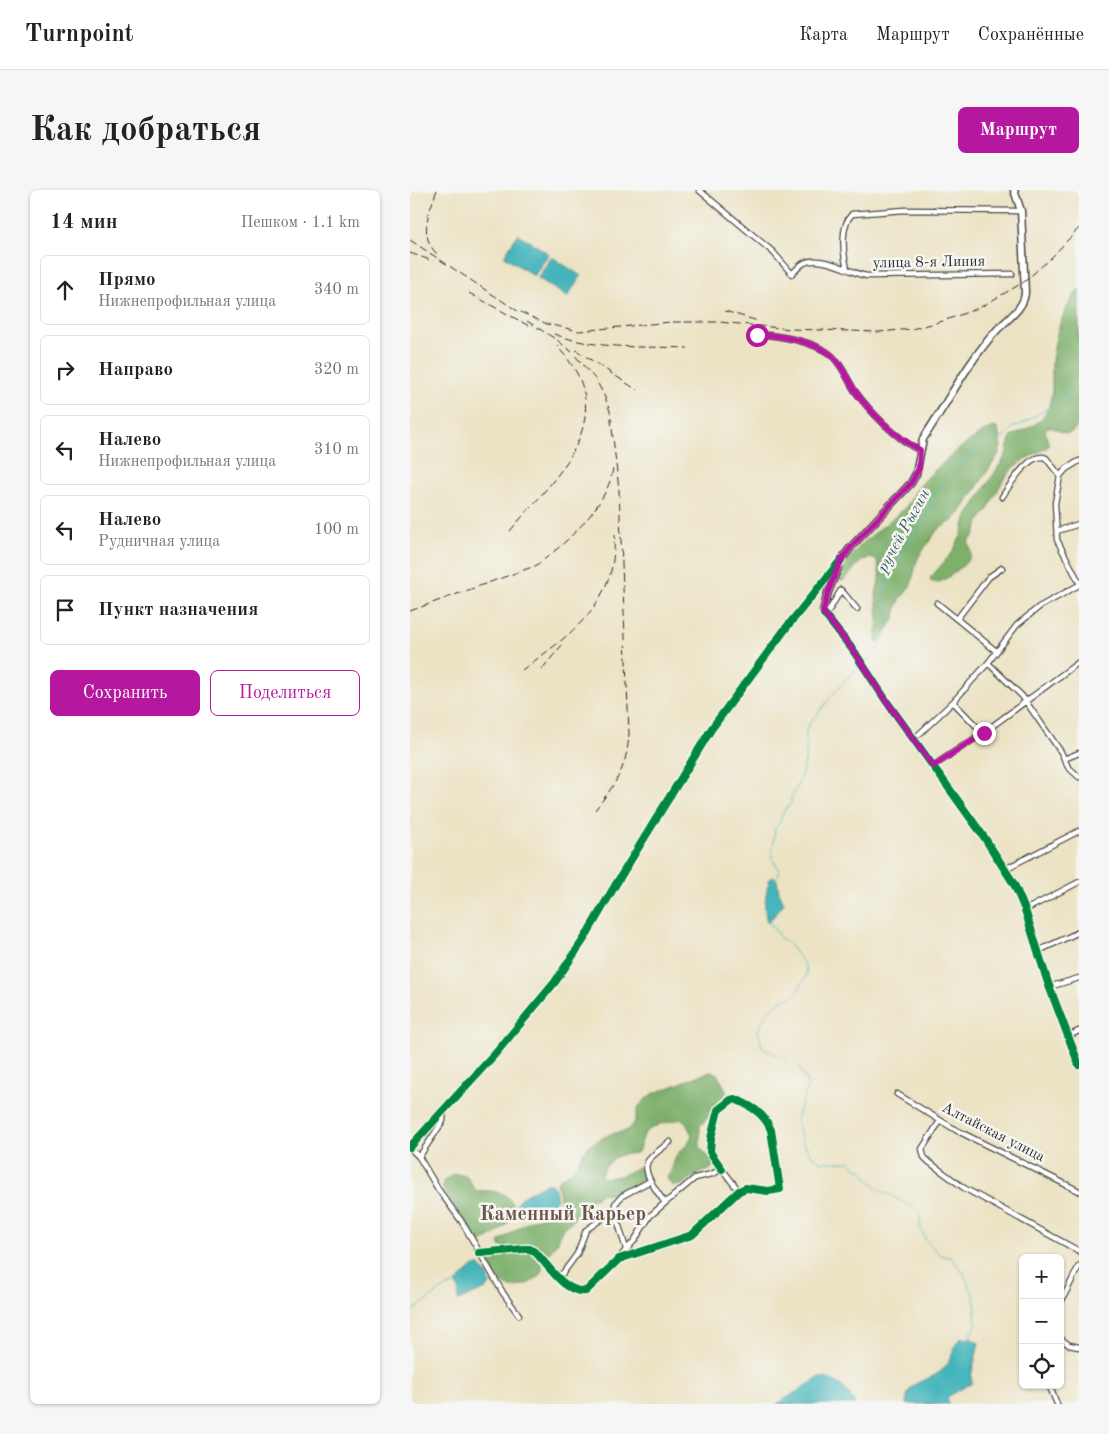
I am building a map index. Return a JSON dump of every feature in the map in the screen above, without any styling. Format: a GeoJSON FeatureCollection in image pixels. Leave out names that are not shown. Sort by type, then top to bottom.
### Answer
{"type":"FeatureCollection","features":[{"type":"Feature","properties":{"kind":"street","name":"улица 8-я Линия"},"geometry":{"type":"LineString","coordinates":[[699,190],[773,252],[792,274],[809,261],[827,262],[860,276],[1012,274]]}},
{"type":"Feature","properties":{"kind":"street"},"geometry":{"type":"LineString","coordinates":[[519,1315],[503,1293],[462,1222],[438,1189],[419,1157],[410,1148],[495,1054],[555,982],[584,939],[712,728],[786,628],[851,547],[911,483],[919,468],[920,450],[924,439],[976,356],[1023,301],[1025,292],[1021,211],[1014,190]]}},
{"type":"Feature","properties":{"kind":"street"},"geometry":{"type":"LineString","coordinates":[[847,269],[844,258],[845,235],[847,220],[852,214],[905,210],[1021,211]]}},
{"type":"Feature","properties":{"kind":"street"},"geometry":{"type":"LineString","coordinates":[[757,335],[781,337],[813,346],[831,355],[855,391],[872,411],[911,446],[920,450]]}},
{"type":"Feature","properties":{"kind":"street"},"geometry":{"type":"LineString","coordinates":[[1002,497],[1012,481],[1036,458],[1046,458],[1060,476]]}},
{"type":"Feature","properties":{"kind":"street"},"geometry":{"type":"LineString","coordinates":[[914,739],[954,702],[988,663],[996,650],[1017,625],[1029,614],[1079,583],[1060,545],[1055,503],[1060,476],[1079,460]]}},
{"type":"Feature","properties":{"kind":"street"},"geometry":{"type":"LineString","coordinates":[[1057,531],[1079,524]]}},
{"type":"Feature","properties":{"kind":"street"},"geometry":{"type":"LineString","coordinates":[[841,560],[824,602],[824,614],[848,643],[1005,868],[1025,910],[1049,987],[1068,1036],[1076,1050],[1079,1065]]}},
{"type":"Feature","properties":{"kind":"street"},"geometry":{"type":"LineString","coordinates":[[957,619],[989,577],[1002,568]]}},
{"type":"Feature","properties":{"kind":"street"},"geometry":{"type":"LineString","coordinates":[[824,614],[828,612],[841,590],[857,609]]}},
{"type":"Feature","properties":{"kind":"street"},"geometry":{"type":"LineString","coordinates":[[938,603],[996,650]]}},
{"type":"Feature","properties":{"kind":"street"},"geometry":{"type":"LineString","coordinates":[[933,766],[984,733],[1079,662]]}},
{"type":"Feature","properties":{"kind":"street"},"geometry":{"type":"LineString","coordinates":[[988,663],[1017,691],[1068,767],[1079,777]]}},
{"type":"Feature","properties":{"kind":"street"},"geometry":{"type":"LineString","coordinates":[[954,702],[984,733]]}},
{"type":"Feature","properties":{"kind":"street"},"geometry":{"type":"LineString","coordinates":[[1064,759],[1079,753]]}},
{"type":"Feature","properties":{"kind":"street"},"geometry":{"type":"LineString","coordinates":[[1005,868],[1079,831]]}},
{"type":"Feature","properties":{"kind":"street"},"geometry":{"type":"LineString","coordinates":[[1025,910],[1079,882]]}},
{"type":"Feature","properties":{"kind":"street"},"geometry":{"type":"LineString","coordinates":[[1038,951],[1079,932]]}},
{"type":"Feature","properties":{"kind":"street"},"geometry":{"type":"LineString","coordinates":[[1049,987],[1079,978]]}},
{"type":"Feature","properties":{"kind":"street"},"geometry":{"type":"LineString","coordinates":[[1068,1036],[1079,1031]]}},
{"type":"Feature","properties":{"kind":"street","name":"Алтайская улица"},"geometry":{"type":"LineString","coordinates":[[896,1094],[940,1121],[1020,1163],[1079,1191]]}},
{"type":"Feature","properties":{"kind":"street"},"geometry":{"type":"LineString","coordinates":[[618,1260],[627,1255],[692,1235],[739,1191],[746,1188],[768,1191],[780,1189],[772,1130],[756,1109],[735,1099],[718,1110],[711,1138],[710,1152],[739,1191]]}},
{"type":"Feature","properties":{"kind":"street"},"geometry":{"type":"LineString","coordinates":[[419,1157],[443,1121],[444,1110]]}},
{"type":"Feature","properties":{"kind":"street"},"geometry":{"type":"LineString","coordinates":[[940,1121],[924,1145],[922,1153],[929,1162],[964,1188],[1079,1251]]}},
{"type":"Feature","properties":{"kind":"street"},"geometry":{"type":"LineString","coordinates":[[665,1203],[650,1181],[646,1167],[647,1163],[670,1142]]}},
{"type":"Feature","properties":{"kind":"street"},"geometry":{"type":"LineString","coordinates":[[479,1253],[530,1249],[536,1252],[567,1286],[574,1290],[586,1291],[618,1260],[634,1241],[650,1216],[695,1178],[712,1174],[722,1169]]}},
{"type":"Feature","properties":{"kind":"street"},"geometry":{"type":"LineString","coordinates":[[626,1249],[616,1216],[615,1204],[617,1200],[650,1181]]}},
{"type":"Feature","properties":{"kind":"street"},"geometry":{"type":"LineString","coordinates":[[557,1276],[563,1273],[577,1254],[586,1230],[616,1209]]}},
{"type":"Feature","properties":{"kind":"street"},"geometry":{"type":"LineString","coordinates":[[1062,1299],[1079,1266]]}},
{"type":"Feature","properties":{"kind":"street"},"geometry":{"type":"LineString","coordinates":[[1064,1341],[1069,1345],[1079,1347]]}},
{"type":"Feature","properties":{"kind":"street"},"geometry":{"type":"LineString","coordinates":[[1051,1389],[1057,1404]]}},
{"type":"Feature","properties":{"kind":"green space"},"geometry":{"type":"Polygon","coordinates":[[[1079,289],[1079,425],[1070,433],[1064,433],[1047,427],[1046,434],[1049,446],[1025,459],[1012,469],[1002,482],[987,511],[980,520],[974,536],[968,542],[971,553],[968,560],[945,579],[937,582],[930,581],[931,577],[952,553],[961,536],[967,516],[1006,455],[1010,438],[1039,421],[1046,411],[1051,398],[1052,361],[1057,332],[1068,305],[1079,289]]]}},
{"type":"Feature","properties":{"kind":"green space"},"geometry":{"type":"Polygon","coordinates":[[[995,427],[998,429],[1001,447],[998,455],[960,513],[952,521],[938,529],[921,553],[917,560],[911,585],[897,606],[895,618],[879,642],[876,642],[878,618],[876,593],[880,577],[877,560],[866,559],[861,561],[843,581],[838,578],[842,568],[866,541],[903,510],[918,488],[933,473],[966,444],[995,427]]]}},
{"type":"Feature","properties":{"kind":"green space"},"geometry":{"type":"Polygon","coordinates":[[[711,1071],[717,1074],[726,1093],[713,1106],[706,1120],[700,1125],[700,1148],[713,1161],[711,1169],[698,1174],[681,1185],[673,1186],[667,1177],[677,1155],[692,1135],[686,1123],[681,1119],[660,1124],[645,1132],[638,1152],[615,1158],[601,1174],[601,1177],[604,1178],[620,1176],[637,1168],[643,1168],[644,1179],[618,1196],[602,1193],[580,1207],[573,1220],[563,1228],[558,1241],[547,1256],[543,1256],[526,1247],[501,1247],[499,1242],[501,1240],[522,1226],[558,1211],[561,1203],[557,1181],[573,1170],[586,1149],[593,1143],[610,1134],[626,1131],[635,1121],[638,1107],[650,1095],[711,1071]]]}},
{"type":"Feature","properties":{"kind":"green space"},"geometry":{"type":"Polygon","coordinates":[[[453,1174],[466,1176],[476,1191],[500,1193],[509,1198],[515,1209],[510,1220],[502,1229],[480,1242],[475,1240],[442,1187],[443,1182],[453,1174]]]}},
{"type":"Feature","properties":{"kind":"green space"},"geometry":{"type":"Polygon","coordinates":[[[528,1252],[540,1262],[541,1273],[531,1282],[517,1287],[503,1284],[494,1274],[485,1258],[489,1255],[528,1252]]]}},
{"type":"Feature","properties":{"kind":"water"},"geometry":{"type":"Polygon","coordinates":[[[518,234],[549,254],[534,276],[504,256],[518,234]]]}},
{"type":"Feature","properties":{"kind":"water"},"geometry":{"type":"Polygon","coordinates":[[[552,257],[581,276],[567,297],[538,278],[552,257]]]}},
{"type":"Feature","properties":{"kind":"water"},"geometry":{"type":"Polygon","coordinates":[[[774,877],[777,880],[779,892],[784,903],[768,923],[765,913],[766,895],[770,878],[774,877]]]}},
{"type":"Feature","properties":{"kind":"water"},"geometry":{"type":"Polygon","coordinates":[[[545,1184],[551,1184],[555,1189],[557,1199],[553,1203],[539,1208],[518,1206],[517,1203],[520,1198],[545,1184]]]}},
{"type":"Feature","properties":{"kind":"water"},"geometry":{"type":"Polygon","coordinates":[[[474,1266],[480,1266],[489,1278],[490,1285],[486,1289],[458,1300],[459,1289],[456,1283],[474,1266]]]}},
{"type":"Feature","properties":{"kind":"water"},"geometry":{"type":"Polygon","coordinates":[[[961,1338],[972,1339],[979,1343],[971,1376],[972,1383],[947,1397],[949,1404],[906,1404],[907,1396],[914,1386],[935,1375],[945,1367],[961,1338]]]}},
{"type":"Feature","properties":{"kind":"water"},"geometry":{"type":"Polygon","coordinates":[[[818,1378],[824,1378],[840,1385],[849,1393],[855,1404],[777,1404],[818,1378]]]}},
{"type":"Feature","properties":{"kind":"waterway","name":"ручей Рыгин"},"geometry":{"type":"LineString","coordinates":[[864,664],[880,646],[888,629],[883,597],[890,573],[927,516],[932,502],[954,465],[964,462],[972,454],[989,443],[1003,438],[1013,427],[1022,424],[1062,399],[1070,386],[1074,386],[1079,391]]}},
{"type":"Feature","properties":{"kind":"waterway","name":"ручей Рыгин"},"geometry":{"type":"LineString","coordinates":[[776,878],[780,872],[772,858],[775,828],[779,824],[784,810],[791,804],[791,797],[801,777],[806,751],[807,728],[838,688],[861,666]]}},
{"type":"Feature","properties":{"kind":"waterway","name":"ручей Рыгин"},"geometry":{"type":"LineString","coordinates":[[770,923],[782,940],[788,943],[805,965],[807,973],[797,992],[790,999],[785,998],[767,1012],[758,1030],[762,1047],[789,1062]]}},
{"type":"Feature","properties":{"kind":"waterway","name":"ручей Рыгин"},"geometry":{"type":"LineString","coordinates":[[799,1068],[808,1087],[796,1119],[802,1140],[811,1155],[821,1162],[851,1162],[857,1169],[861,1169],[879,1189],[917,1210],[920,1215],[920,1227],[926,1240],[940,1255],[952,1258],[964,1274],[974,1296],[977,1323],[968,1340]]}},
{"type":"Feature","properties":{"kind":"waterway"},"geometry":{"type":"LineString","coordinates":[[410,1313],[444,1288],[456,1284]]}},
{"type":"Feature","properties":{"kind":"railway"},"geometry":{"type":"LineString","coordinates":[[437,190],[427,223],[428,239],[431,247],[437,254]]}},
{"type":"Feature","properties":{"kind":"railway"},"geometry":{"type":"LineString","coordinates":[[410,240],[516,310],[547,324],[579,331],[671,322],[719,322],[791,329],[879,332],[912,329],[943,321],[979,308],[1024,282],[1051,258],[1079,228]]}},
{"type":"Feature","properties":{"kind":"railway"},"geometry":{"type":"LineString","coordinates":[[410,253],[433,261]]}},
{"type":"Feature","properties":{"kind":"railway"},"geometry":{"type":"LineString","coordinates":[[469,293],[531,327]]}},
{"type":"Feature","properties":{"kind":"railway"},"geometry":{"type":"LineString","coordinates":[[725,311],[758,321]]}},
{"type":"Feature","properties":{"kind":"railway"},"geometry":{"type":"LineString","coordinates":[[527,321],[572,352],[596,380],[610,411],[619,490],[629,733],[623,766],[609,792],[595,810]]}},
{"type":"Feature","properties":{"kind":"railway"},"geometry":{"type":"LineString","coordinates":[[554,334],[586,343],[603,345],[688,348]]}},
{"type":"Feature","properties":{"kind":"railway"},"geometry":{"type":"LineString","coordinates":[[510,531],[557,477],[570,457],[580,436],[585,414],[584,392],[574,368],[557,346]]}},
{"type":"Feature","properties":{"kind":"railway"},"geometry":{"type":"LineString","coordinates":[[576,350],[637,390]]}},
{"type":"Feature","properties":{"kind":"railway"},"geometry":{"type":"LineString","coordinates":[[410,611],[535,566],[547,558],[572,536],[595,509],[604,495],[613,467]]}},
{"type":"Feature","properties":{"kind":"railway"},"geometry":{"type":"LineString","coordinates":[[522,670],[573,630],[594,606],[603,592],[611,572],[615,535]]}},
{"type":"Feature","properties":{"kind":"railway"},"geometry":{"type":"LineString","coordinates":[[542,669],[562,645]]}},
{"type":"Feature","properties":{"kind":"cycle path"},"geometry":{"type":"LineString","coordinates":[[410,1147],[495,1054],[555,982],[584,939],[712,728],[786,628],[841,560]]}},
{"type":"Feature","properties":{"kind":"cycle path"},"geometry":{"type":"LineString","coordinates":[[824,614],[853,650],[887,702],[984,837],[1014,884],[1025,910],[1048,983],[1079,1065]]}},
{"type":"Feature","properties":{"kind":"cycle path"},"geometry":{"type":"LineString","coordinates":[[479,1253],[530,1249],[536,1253],[564,1284],[578,1291],[586,1291],[619,1259],[692,1235],[739,1191],[746,1188],[768,1191],[780,1189],[771,1130],[765,1119],[756,1111],[735,1099],[718,1110],[711,1138],[710,1152],[722,1169]]}},
{"type":"Feature","properties":{"kind":"district","name":"Каменный Карьер"},"geometry":{"type":"Point","coordinates":[563,1215]}},
{"type":"Feature","properties":{"kind":"route"},"geometry":{"type":"LineString","coordinates":[[757,335],[781,337],[813,346],[831,355],[855,391],[872,411],[911,446],[920,450],[919,468],[911,483],[841,560],[824,602],[823,612],[848,643],[933,766],[984,733]]}}]}
